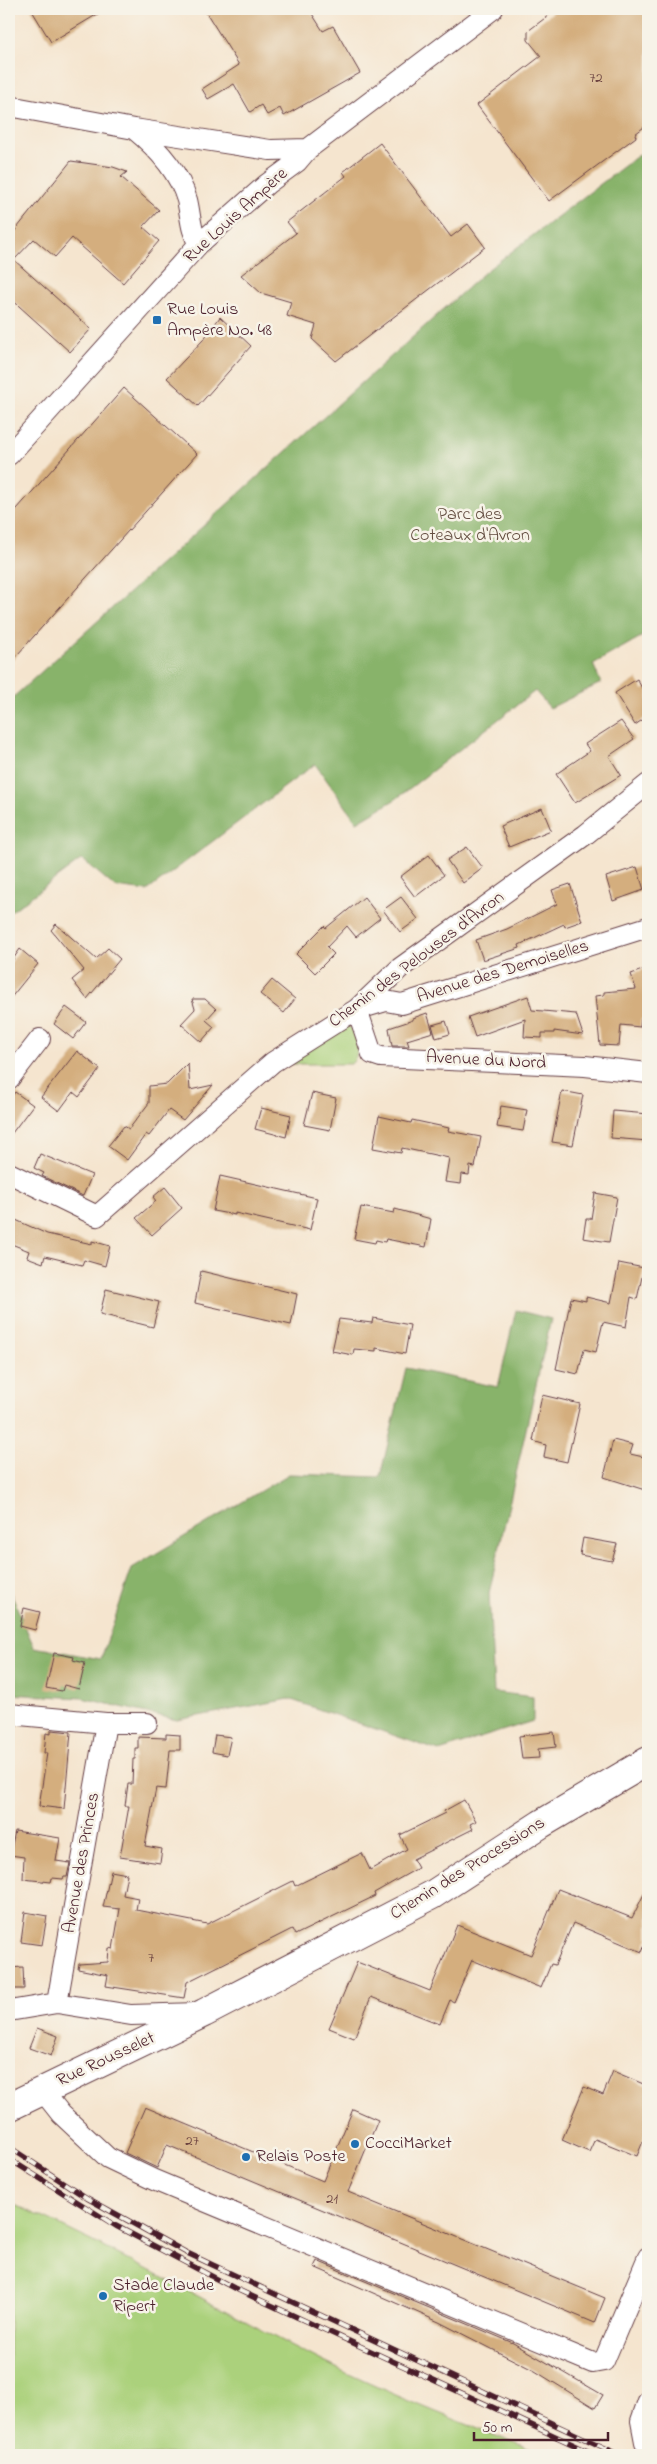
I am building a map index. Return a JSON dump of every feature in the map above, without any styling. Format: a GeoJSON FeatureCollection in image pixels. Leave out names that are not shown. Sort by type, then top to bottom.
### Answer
{"type":"FeatureCollection","features":[{"type":"Feature","properties":{"kind":"street","name":"Rue Louis Ampère"},"geometry":{"type":"LineString","coordinates":[[9,455],[199,244],[267,184],[298,162],[308,149],[493,9]]}},
{"type":"Feature","properties":{"kind":"street"},"geometry":{"type":"LineString","coordinates":[[9,106],[134,129],[270,150],[308,149]]}},
{"type":"Feature","properties":{"kind":"street"},"geometry":{"type":"LineString","coordinates":[[134,129],[152,144],[176,177],[186,198],[193,236],[199,244]]}},
{"type":"Feature","properties":{"kind":"street","name":"Chemin des Pelouses d'Avron"},"geometry":{"type":"LineString","coordinates":[[9,1173],[97,1216],[273,1062],[357,1009],[400,968],[585,836],[648,784]]}},
{"type":"Feature","properties":{"kind":"street","name":"Avenue des Demoiselles"},"geometry":{"type":"LineString","coordinates":[[357,1009],[386,1002],[402,1004],[648,927]]}},
{"type":"Feature","properties":{"kind":"street","name":"Avenue du Nord"},"geometry":{"type":"LineString","coordinates":[[357,1009],[372,1054],[381,1057],[585,1066],[648,1073]]}},
{"type":"Feature","properties":{"kind":"street"},"geometry":{"type":"LineString","coordinates":[[9,1079],[40,1039]]}},
{"type":"Feature","properties":{"kind":"street"},"geometry":{"type":"LineString","coordinates":[[9,1714],[106,1723],[148,1723]]}},
{"type":"Feature","properties":{"kind":"street","name":"Avenue des Princes"},"geometry":{"type":"LineString","coordinates":[[57,2003],[106,1723]]}},
{"type":"Feature","properties":{"kind":"street","name":"Chemin des Processions"},"geometry":{"type":"LineString","coordinates":[[204,2013],[432,1895],[540,1824],[648,1762]]}},
{"type":"Feature","properties":{"kind":"street"},"geometry":{"type":"LineString","coordinates":[[9,2011],[57,2003],[130,2015],[204,2013]]}},
{"type":"Feature","properties":{"kind":"street","name":"Rue Rousselet"},"geometry":{"type":"LineString","coordinates":[[9,2107],[204,2013]]}},
{"type":"Feature","properties":{"kind":"street"},"geometry":{"type":"LineString","coordinates":[[42,2090],[61,2114],[108,2158],[163,2184],[593,2364],[604,2361],[648,2257]]}},
{"type":"Feature","properties":{"kind":"street"},"geometry":{"type":"LineString","coordinates":[[648,2401],[641,2421],[645,2442],[648,2443]]}},
{"type":"Feature","properties":{"kind":"green space","name":"Parc des Coteaux d'Avron"},"geometry":{"type":"Polygon","coordinates":[[[648,148],[648,633],[593,664],[601,683],[550,708],[535,691],[396,799],[357,822],[315,764],[147,891],[115,887],[82,859],[9,913],[9,701],[486,271],[648,148]]]}},
{"type":"Feature","properties":{"kind":"green space"},"geometry":{"type":"Polygon","coordinates":[[[348,1025],[355,1033],[357,1044],[356,1055],[351,1064],[281,1064],[348,1025]]]}},
{"type":"Feature","properties":{"kind":"green space"},"geometry":{"type":"Polygon","coordinates":[[[516,1310],[551,1319],[489,1593],[494,1692],[533,1697],[533,1721],[439,1751],[289,1699],[177,1720],[82,1698],[9,1694],[9,1589],[34,1647],[101,1659],[132,1568],[289,1474],[380,1477],[406,1368],[498,1387],[516,1310]]]}},
{"type":"Feature","properties":{"kind":"green space","name":"Stade Claude Ripert"},"geometry":{"type":"Polygon","coordinates":[[[9,2202],[88,2239],[349,2374],[544,2455],[9,2455],[9,2202]]]}},
{"type":"Feature","properties":{"kind":"building"},"geometry":{"type":"Polygon","coordinates":[[[31,9],[106,9],[51,42],[31,9]]]}},
{"type":"Feature","properties":{"kind":"building"},"geometry":{"type":"Polygon","coordinates":[[[204,9],[309,9],[323,31],[333,26],[360,73],[284,116],[280,108],[267,115],[261,105],[250,112],[234,84],[208,99],[202,89],[239,65],[204,9]]]}},
{"type":"Feature","properties":{"kind":"building"},"geometry":{"type":"Polygon","coordinates":[[[557,9],[648,9],[648,124],[635,134],[636,137],[549,201],[477,105],[541,56],[528,40],[528,31],[557,9]]]}},
{"type":"Feature","properties":{"kind":"building"},"geometry":{"type":"Polygon","coordinates":[[[380,143],[451,237],[468,224],[485,247],[336,361],[312,339],[316,325],[287,316],[291,302],[261,293],[241,275],[296,233],[287,222],[346,176],[343,172],[380,143]]]}},
{"type":"Feature","properties":{"kind":"building"},"geometry":{"type":"Polygon","coordinates":[[[71,161],[113,167],[127,172],[121,177],[159,210],[143,227],[159,241],[123,283],[72,238],[55,257],[34,239],[14,260],[91,329],[70,352],[9,297],[9,238],[71,161]]]}},
{"type":"Feature","properties":{"kind":"building"},"geometry":{"type":"Polygon","coordinates":[[[220,317],[251,346],[198,406],[167,378],[203,340],[220,317]]]}},
{"type":"Feature","properties":{"kind":"building"},"geometry":{"type":"Polygon","coordinates":[[[124,388],[197,454],[9,664],[9,518],[124,388]]]}},
{"type":"Feature","properties":{"kind":"building"},"geometry":{"type":"Polygon","coordinates":[[[637,679],[643,690],[648,687],[648,716],[635,725],[615,693],[637,679]]]}},
{"type":"Feature","properties":{"kind":"building"},"geometry":{"type":"Polygon","coordinates":[[[621,721],[634,739],[609,756],[621,775],[575,803],[556,774],[590,751],[585,744],[621,721]]]}},
{"type":"Feature","properties":{"kind":"building"},"geometry":{"type":"Polygon","coordinates":[[[542,808],[551,830],[509,847],[500,826],[542,808]]]}},
{"type":"Feature","properties":{"kind":"building"},"geometry":{"type":"Polygon","coordinates":[[[467,847],[483,868],[463,883],[447,860],[467,847]]]}},
{"type":"Feature","properties":{"kind":"building"},"geometry":{"type":"Polygon","coordinates":[[[429,855],[444,875],[415,897],[400,877],[429,855]]]}},
{"type":"Feature","properties":{"kind":"building"},"geometry":{"type":"Polygon","coordinates":[[[637,867],[644,890],[613,901],[606,877],[637,867]]]}},
{"type":"Feature","properties":{"kind":"building"},"geometry":{"type":"Polygon","coordinates":[[[570,884],[582,921],[565,927],[564,924],[519,945],[520,948],[483,960],[476,940],[507,929],[557,904],[552,890],[570,884]]]}},
{"type":"Feature","properties":{"kind":"building"},"geometry":{"type":"Polygon","coordinates":[[[364,897],[380,918],[356,937],[347,926],[327,947],[334,954],[315,973],[296,954],[324,926],[326,928],[364,897]]]}},
{"type":"Feature","properties":{"kind":"building"},"geometry":{"type":"Polygon","coordinates":[[[401,897],[418,919],[400,932],[383,910],[401,897]]]}},
{"type":"Feature","properties":{"kind":"building"},"geometry":{"type":"Polygon","coordinates":[[[56,924],[96,959],[108,948],[120,959],[87,999],[72,980],[84,970],[51,930],[56,924]]]}},
{"type":"Feature","properties":{"kind":"building"},"geometry":{"type":"Polygon","coordinates":[[[20,949],[38,964],[9,1000],[9,965],[20,949]]]}},
{"type":"Feature","properties":{"kind":"building"},"geometry":{"type":"Polygon","coordinates":[[[648,968],[648,1018],[645,1018],[645,1015],[644,1020],[641,1019],[640,1027],[621,1025],[619,1046],[600,1045],[595,996],[604,995],[604,992],[636,989],[631,974],[648,968]]]}},
{"type":"Feature","properties":{"kind":"building"},"geometry":{"type":"Polygon","coordinates":[[[272,980],[295,999],[284,1013],[260,994],[272,980]]]}},
{"type":"Feature","properties":{"kind":"building"},"geometry":{"type":"Polygon","coordinates":[[[528,996],[532,1010],[576,1014],[583,1035],[554,1031],[554,1033],[542,1033],[542,1038],[524,1037],[525,1019],[475,1037],[468,1017],[528,996]]]}},
{"type":"Feature","properties":{"kind":"building"},"geometry":{"type":"Polygon","coordinates":[[[192,999],[205,999],[216,1009],[206,1020],[214,1027],[201,1042],[181,1024],[195,1009],[192,999]]]}},
{"type":"Feature","properties":{"kind":"building"},"geometry":{"type":"Polygon","coordinates":[[[66,1007],[86,1022],[73,1039],[54,1024],[66,1007]]]}},
{"type":"Feature","properties":{"kind":"building"},"geometry":{"type":"Polygon","coordinates":[[[427,1013],[433,1032],[407,1040],[409,1046],[392,1046],[389,1028],[427,1013]]]}},
{"type":"Feature","properties":{"kind":"building"},"geometry":{"type":"Polygon","coordinates":[[[446,1021],[450,1034],[436,1038],[432,1025],[446,1021]]]}},
{"type":"Feature","properties":{"kind":"building"},"geometry":{"type":"Polygon","coordinates":[[[77,1051],[100,1069],[79,1097],[73,1092],[59,1111],[41,1097],[77,1051]]]}},
{"type":"Feature","properties":{"kind":"building"},"geometry":{"type":"Polygon","coordinates":[[[188,1063],[190,1090],[213,1085],[183,1120],[169,1110],[149,1136],[146,1134],[127,1160],[108,1146],[124,1126],[129,1129],[149,1103],[149,1086],[167,1084],[188,1063]]]}},
{"type":"Feature","properties":{"kind":"building"},"geometry":{"type":"Polygon","coordinates":[[[562,1091],[583,1095],[573,1145],[552,1142],[562,1091]]]}},
{"type":"Feature","properties":{"kind":"building"},"geometry":{"type":"Polygon","coordinates":[[[15,1092],[33,1105],[9,1137],[9,1100],[15,1092]]]}},
{"type":"Feature","properties":{"kind":"building"},"geometry":{"type":"Polygon","coordinates":[[[312,1093],[336,1098],[330,1130],[304,1125],[312,1093]]]}},
{"type":"Feature","properties":{"kind":"building"},"geometry":{"type":"Polygon","coordinates":[[[501,1106],[527,1110],[523,1131],[497,1127],[501,1106]]]}},
{"type":"Feature","properties":{"kind":"building"},"geometry":{"type":"Polygon","coordinates":[[[261,1108],[291,1115],[286,1137],[255,1129],[261,1108]]]}},
{"type":"Feature","properties":{"kind":"building"},"geometry":{"type":"Polygon","coordinates":[[[613,1111],[648,1114],[648,1141],[611,1138],[613,1111]]]}},
{"type":"Feature","properties":{"kind":"building"},"geometry":{"type":"Polygon","coordinates":[[[379,1116],[411,1123],[412,1120],[449,1128],[448,1131],[481,1137],[475,1167],[470,1166],[469,1175],[462,1174],[461,1184],[445,1182],[449,1158],[402,1148],[401,1153],[373,1148],[379,1116]]]}},
{"type":"Feature","properties":{"kind":"building"},"geometry":{"type":"Polygon","coordinates":[[[40,1154],[92,1175],[83,1196],[42,1176],[44,1173],[34,1168],[40,1154]]]}},
{"type":"Feature","properties":{"kind":"building"},"geometry":{"type":"Polygon","coordinates":[[[220,1176],[317,1198],[310,1230],[235,1213],[235,1215],[213,1211],[220,1176]]]}},
{"type":"Feature","properties":{"kind":"building"},"geometry":{"type":"Polygon","coordinates":[[[165,1187],[182,1208],[152,1235],[136,1218],[156,1201],[153,1197],[165,1187]]]}},
{"type":"Feature","properties":{"kind":"building"},"geometry":{"type":"Polygon","coordinates":[[[595,1193],[617,1197],[609,1242],[583,1238],[586,1219],[591,1219],[595,1193]]]}},
{"type":"Feature","properties":{"kind":"building"},"geometry":{"type":"Polygon","coordinates":[[[361,1207],[394,1213],[395,1209],[431,1219],[426,1247],[386,1239],[385,1242],[376,1240],[375,1243],[354,1239],[361,1207]]]}},
{"type":"Feature","properties":{"kind":"building"},"geometry":{"type":"Polygon","coordinates":[[[9,1217],[47,1234],[92,1244],[92,1241],[110,1246],[105,1266],[84,1260],[82,1265],[45,1256],[43,1263],[27,1257],[29,1251],[9,1243],[9,1217]]]}},
{"type":"Feature","properties":{"kind":"building"},"geometry":{"type":"Polygon","coordinates":[[[619,1263],[644,1268],[637,1299],[631,1297],[626,1327],[603,1322],[596,1352],[584,1349],[578,1374],[556,1369],[571,1298],[586,1301],[586,1297],[611,1303],[619,1263]]]}},
{"type":"Feature","properties":{"kind":"building"},"geometry":{"type":"Polygon","coordinates":[[[201,1271],[297,1294],[291,1325],[195,1303],[201,1271]]]}},
{"type":"Feature","properties":{"kind":"building"},"geometry":{"type":"Polygon","coordinates":[[[106,1289],[159,1302],[153,1327],[100,1314],[106,1289]]]}},
{"type":"Feature","properties":{"kind":"building"},"geometry":{"type":"Polygon","coordinates":[[[373,1318],[410,1325],[405,1354],[376,1348],[376,1351],[354,1349],[353,1355],[332,1351],[339,1319],[372,1323],[373,1318]]]}},
{"type":"Feature","properties":{"kind":"building"},"geometry":{"type":"Polygon","coordinates":[[[542,1395],[580,1404],[567,1462],[544,1457],[546,1445],[533,1441],[542,1395]]]}},
{"type":"Feature","properties":{"kind":"building"},"geometry":{"type":"Polygon","coordinates":[[[613,1440],[633,1445],[630,1454],[648,1458],[648,1491],[604,1477],[613,1440]]]}},
{"type":"Feature","properties":{"kind":"building"},"geometry":{"type":"Polygon","coordinates":[[[583,1538],[617,1544],[612,1561],[580,1555],[583,1538]]]}},
{"type":"Feature","properties":{"kind":"building"},"geometry":{"type":"Polygon","coordinates":[[[24,1608],[40,1612],[35,1630],[20,1626],[24,1608]]]}},
{"type":"Feature","properties":{"kind":"building"},"geometry":{"type":"Polygon","coordinates":[[[54,1653],[74,1657],[73,1660],[85,1663],[79,1689],[64,1685],[62,1691],[46,1688],[54,1653]]]}},
{"type":"Feature","properties":{"kind":"building"},"geometry":{"type":"Polygon","coordinates":[[[51,1730],[71,1732],[64,1809],[39,1806],[47,1753],[44,1753],[46,1733],[51,1734],[51,1730]]]}},
{"type":"Feature","properties":{"kind":"building"},"geometry":{"type":"Polygon","coordinates":[[[554,1732],[556,1747],[538,1749],[539,1758],[522,1759],[519,1736],[554,1732]]]}},
{"type":"Feature","properties":{"kind":"building"},"geometry":{"type":"Polygon","coordinates":[[[166,1734],[180,1735],[180,1750],[170,1750],[166,1789],[156,1788],[145,1846],[162,1849],[160,1863],[120,1857],[129,1806],[125,1806],[128,1784],[132,1784],[133,1759],[135,1759],[135,1748],[138,1748],[138,1737],[166,1738],[166,1734]]]}},
{"type":"Feature","properties":{"kind":"building"},"geometry":{"type":"Polygon","coordinates":[[[215,1735],[231,1737],[227,1755],[212,1752],[215,1735]]]}},
{"type":"Feature","properties":{"kind":"building"},"geometry":{"type":"Polygon","coordinates":[[[464,1800],[476,1821],[470,1824],[473,1829],[413,1859],[418,1868],[374,1893],[375,1896],[295,1935],[292,1929],[187,1982],[184,1998],[106,1986],[108,1975],[78,1969],[79,1964],[108,1962],[109,1948],[113,1949],[120,1909],[103,1907],[111,1871],[127,1874],[123,1895],[138,1898],[136,1910],[207,1924],[293,1881],[295,1886],[362,1853],[370,1870],[407,1849],[400,1835],[445,1813],[444,1811],[464,1800]]]}},
{"type":"Feature","properties":{"kind":"building"},"geometry":{"type":"Polygon","coordinates":[[[15,1831],[60,1838],[56,1861],[70,1863],[67,1877],[63,1879],[52,1878],[51,1882],[23,1879],[24,1857],[10,1855],[15,1831]]]}},
{"type":"Feature","properties":{"kind":"building"},"geometry":{"type":"Polygon","coordinates":[[[648,1886],[648,1938],[642,1952],[573,1923],[555,1965],[551,1964],[541,1988],[472,1960],[454,2002],[450,2000],[440,2024],[371,1997],[354,2038],[329,2028],[357,1962],[430,1991],[457,1925],[531,1955],[558,1889],[632,1918],[648,1886]]]}},
{"type":"Feature","properties":{"kind":"building"},"geometry":{"type":"Polygon","coordinates":[[[25,1912],[47,1916],[42,1945],[21,1942],[25,1912]]]}},
{"type":"Feature","properties":{"kind":"building"},"geometry":{"type":"Polygon","coordinates":[[[23,1967],[24,1989],[9,1989],[9,1968],[23,1967]]]}},
{"type":"Feature","properties":{"kind":"building"},"geometry":{"type":"Polygon","coordinates":[[[37,2028],[58,2036],[51,2056],[29,2048],[37,2028]]]}},
{"type":"Feature","properties":{"kind":"building"},"geometry":{"type":"Polygon","coordinates":[[[613,2071],[648,2086],[648,2129],[637,2156],[595,2139],[589,2152],[562,2140],[584,2087],[603,2095],[613,2071]]]}},
{"type":"Feature","properties":{"kind":"building"},"geometry":{"type":"Polygon","coordinates":[[[145,2107],[323,2181],[353,2109],[378,2120],[348,2192],[605,2298],[595,2323],[167,2145],[157,2168],[125,2153],[145,2107]]]}},
{"type":"Feature","properties":{"kind":"building"},"geometry":{"type":"Polygon","coordinates":[[[317,2261],[513,2343],[603,2395],[595,2408],[535,2371],[439,2322],[314,2267],[317,2261]]]}},
{"type":"Feature","properties":{"kind":"railway"},"geometry":{"type":"LineString","coordinates":[[9,2147],[87,2198],[185,2252],[620,2455]]}},
{"type":"Feature","properties":{"kind":"railway"},"geometry":{"type":"LineString","coordinates":[[9,2159],[116,2226],[234,2288],[596,2455]]}},
{"type":"Feature","properties":{"kind":"place","name":"Rue Louis Ampère No. 48"},"geometry":{"type":"Point","coordinates":[157,320]}},
{"type":"Feature","properties":{"kind":"place","name":"CocciMarket"},"geometry":{"type":"Point","coordinates":[355,2144]}},
{"type":"Feature","properties":{"kind":"place","name":"Relais Poste"},"geometry":{"type":"Point","coordinates":[246,2157]}},
{"type":"Feature","properties":{"kind":"place","name":"Stade Claude Ripert"},"geometry":{"type":"Point","coordinates":[103,2296]}}]}
